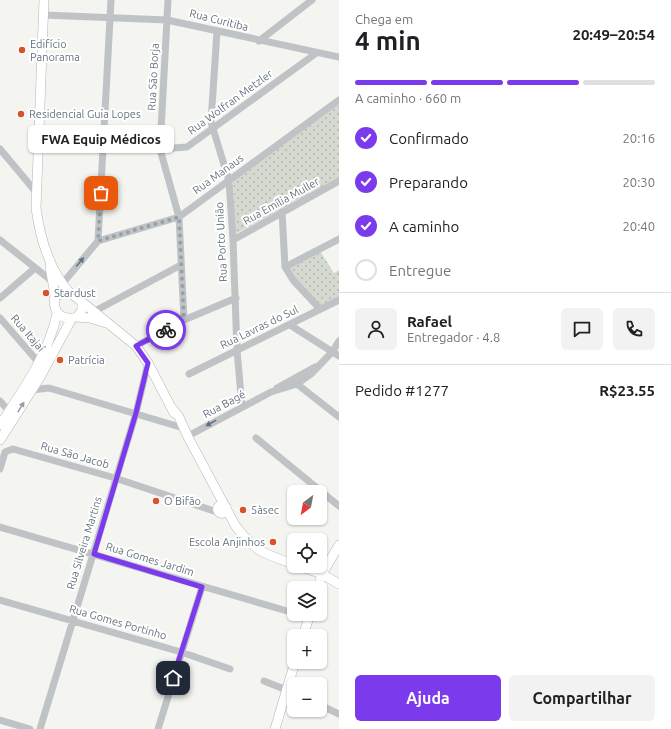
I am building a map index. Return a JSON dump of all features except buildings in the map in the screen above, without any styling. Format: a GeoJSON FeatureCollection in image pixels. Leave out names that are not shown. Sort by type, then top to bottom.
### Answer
{"type":"FeatureCollection","features":[{"type":"Feature","properties":{"kind":"main road"},"geometry":{"type":"LineString","coordinates":[[44,0],[36,192],[38,224],[49,260],[55,296],[54,308],[57,314],[62,317],[90,318],[113,325]]}},
{"type":"Feature","properties":{"kind":"main road"},"geometry":{"type":"LineString","coordinates":[[49,260],[62,284],[69,292],[113,325],[136,346],[148,363],[172,408],[180,427],[188,436]]}},
{"type":"Feature","properties":{"kind":"main road"},"geometry":{"type":"LineString","coordinates":[[55,296],[69,292]]}},
{"type":"Feature","properties":{"kind":"main road"},"geometry":{"type":"LineString","coordinates":[[0,440],[75,318],[82,310],[82,302]]}},
{"type":"Feature","properties":{"kind":"main road"},"geometry":{"type":"LineString","coordinates":[[0,425],[39,363],[52,335],[57,314]]}},
{"type":"Feature","properties":{"kind":"main road"},"geometry":{"type":"LineString","coordinates":[[172,408],[179,417],[216,489],[221,509],[252,546],[263,554],[287,562]]}},
{"type":"Feature","properties":{"kind":"main road"},"geometry":{"type":"LineString","coordinates":[[320,581],[322,574],[339,545]]}},
{"type":"Feature","properties":{"kind":"main road"},"geometry":{"type":"LineString","coordinates":[[319,573],[339,584]]}},
{"type":"Feature","properties":{"kind":"main road"},"geometry":{"type":"LineString","coordinates":[[275,729],[287,699]]}},
{"type":"Feature","properties":{"kind":"street"},"geometry":{"type":"LineString","coordinates":[[0,240],[52,281],[62,284],[98,241],[111,0]]}},
{"type":"Feature","properties":{"kind":"street","name":"Rua São Borja"},"geometry":{"type":"LineString","coordinates":[[168,0],[160,149],[179,217],[184,320]]}},
{"type":"Feature","properties":{"kind":"street"},"geometry":{"type":"LineString","coordinates":[[259,41],[312,0]]}},
{"type":"Feature","properties":{"kind":"street","name":"Rua Curitiba"},"geometry":{"type":"LineString","coordinates":[[44,15],[167,20],[315,54],[339,57]]}},
{"type":"Feature","properties":{"kind":"street","name":"Rua Porto União"},"geometry":{"type":"LineString","coordinates":[[217,31],[211,122],[229,180],[236,298],[237,350],[242,406]]}},
{"type":"Feature","properties":{"kind":"street","name":"Rua Wolfran Metzler"},"geometry":{"type":"LineString","coordinates":[[103,145],[160,149],[187,147],[315,54]]}},
{"type":"Feature","properties":{"kind":"street","name":"Rua Manaus"},"geometry":{"type":"LineString","coordinates":[[98,241],[179,217],[338,101]]}},
{"type":"Feature","properties":{"kind":"street"},"geometry":{"type":"LineString","coordinates":[[0,149],[36,192]]}},
{"type":"Feature","properties":{"kind":"street","name":"Rua Emília Muller"},"geometry":{"type":"LineString","coordinates":[[233,240],[339,182]]}},
{"type":"Feature","properties":{"kind":"street"},"geometry":{"type":"LineString","coordinates":[[282,212],[285,267],[293,280],[320,309]]}},
{"type":"Feature","properties":{"kind":"street"},"geometry":{"type":"LineString","coordinates":[[285,267],[339,239]]}},
{"type":"Feature","properties":{"kind":"street"},"geometry":{"type":"LineString","coordinates":[[95,311],[181,265]]}},
{"type":"Feature","properties":{"kind":"street"},"geometry":{"type":"LineString","coordinates":[[0,298],[35,268]]}},
{"type":"Feature","properties":{"kind":"street"},"geometry":{"type":"LineString","coordinates":[[136,346],[184,320],[236,298]]}},
{"type":"Feature","properties":{"kind":"street","name":"Rua Lavras do Sul"},"geometry":{"type":"LineString","coordinates":[[189,374],[339,300]]}},
{"type":"Feature","properties":{"kind":"street","name":"Rua Itajaí"},"geometry":{"type":"LineString","coordinates":[[0,318],[39,363]]}},
{"type":"Feature","properties":{"kind":"street"},"geometry":{"type":"LineString","coordinates":[[290,325],[339,356]]}},
{"type":"Feature","properties":{"kind":"street","name":"Rua Bagé"},"geometry":{"type":"LineString","coordinates":[[271,392],[297,384],[333,351],[339,341]]}},
{"type":"Feature","properties":{"kind":"street","name":"Rua Silveira Martins"},"geometry":{"type":"LineString","coordinates":[[40,729],[136,413],[148,363]]}},
{"type":"Feature","properties":{"kind":"street","name":"Rua Bagé"},"geometry":{"type":"LineString","coordinates":[[188,436],[242,406],[271,392],[292,378],[318,366]]}},
{"type":"Feature","properties":{"kind":"street"},"geometry":{"type":"LineString","coordinates":[[40,377],[49,388]]}},
{"type":"Feature","properties":{"kind":"street"},"geometry":{"type":"LineString","coordinates":[[297,384],[339,417]]}},
{"type":"Feature","properties":{"kind":"street"},"geometry":{"type":"LineString","coordinates":[[32,390],[49,388],[180,427]]}},
{"type":"Feature","properties":{"kind":"street"},"geometry":{"type":"LineString","coordinates":[[0,401],[9,411]]}},
{"type":"Feature","properties":{"kind":"street"},"geometry":{"type":"LineString","coordinates":[[256,438],[339,506]]}},
{"type":"Feature","properties":{"kind":"street","name":"Rua São Jacob"},"geometry":{"type":"LineString","coordinates":[[0,469],[5,452],[13,449],[115,478],[204,507],[221,509]]}},
{"type":"Feature","properties":{"kind":"street","name":"Rua Gomes Jardim"},"geometry":{"type":"LineString","coordinates":[[0,527],[287,611]]}},
{"type":"Feature","properties":{"kind":"street"},"geometry":{"type":"LineString","coordinates":[[158,729],[202,587]]}},
{"type":"Feature","properties":{"kind":"street","name":"Rua Gomes Portinho"},"geometry":{"type":"LineString","coordinates":[[0,600],[181,652],[230,669]]}},
{"type":"Feature","properties":{"kind":"street"},"geometry":{"type":"LineString","coordinates":[[264,681],[287,691]]}},
{"type":"Feature","properties":{"kind":"street"},"geometry":{"type":"LineString","coordinates":[[327,708],[339,714]]}},
{"type":"Feature","properties":{"kind":"street"},"geometry":{"type":"LineString","coordinates":[[0,720],[30,729]]}},
{"type":"Feature","properties":{"kind":"shaded area"},"geometry":{"type":"Polygon","coordinates":[[[336,105],[339,106],[339,178],[235,234],[233,181],[336,105]]]}},
{"type":"Feature","properties":{"kind":"shaded area"},"geometry":{"type":"Polygon","coordinates":[[[320,251],[334,273],[339,270],[339,298],[320,307],[287,268],[320,251]]]}},
{"type":"Feature","properties":{"kind":"way so far"},"geometry":{"type":"LineString","coordinates":[[101,193],[98,241],[179,217],[184,320],[166,330]]}},
{"type":"Feature","properties":{"kind":"place","name":"Edifício Panorama"},"geometry":{"type":"Point","coordinates":[22,50]}},
{"type":"Feature","properties":{"kind":"place","name":"Residencial Guia Lopes"},"geometry":{"type":"Point","coordinates":[21,114]}},
{"type":"Feature","properties":{"kind":"place","name":"FWA Equip Médicos"},"geometry":{"type":"Point","coordinates":[101,193]}},
{"type":"Feature","properties":{"kind":"place","name":"Stardust"},"geometry":{"type":"Point","coordinates":[46,293]}},
{"type":"Feature","properties":{"kind":"place","name":"Patrícia"},"geometry":{"type":"Point","coordinates":[60,360]}},
{"type":"Feature","properties":{"kind":"place","name":"O Bifão"},"geometry":{"type":"Point","coordinates":[156,501]}},
{"type":"Feature","properties":{"kind":"place","name":"5àsec"},"geometry":{"type":"Point","coordinates":[243,510]}},
{"type":"Feature","properties":{"kind":"place","name":"Escola Anjinhos"},"geometry":{"type":"Point","coordinates":[273,542]}},
{"type":"Feature","properties":{"kind":"route"},"geometry":{"type":"LineString","coordinates":[[166,330],[136,346],[148,363],[136,413],[115,478],[94,554],[202,587],[173,678]]}}]}
